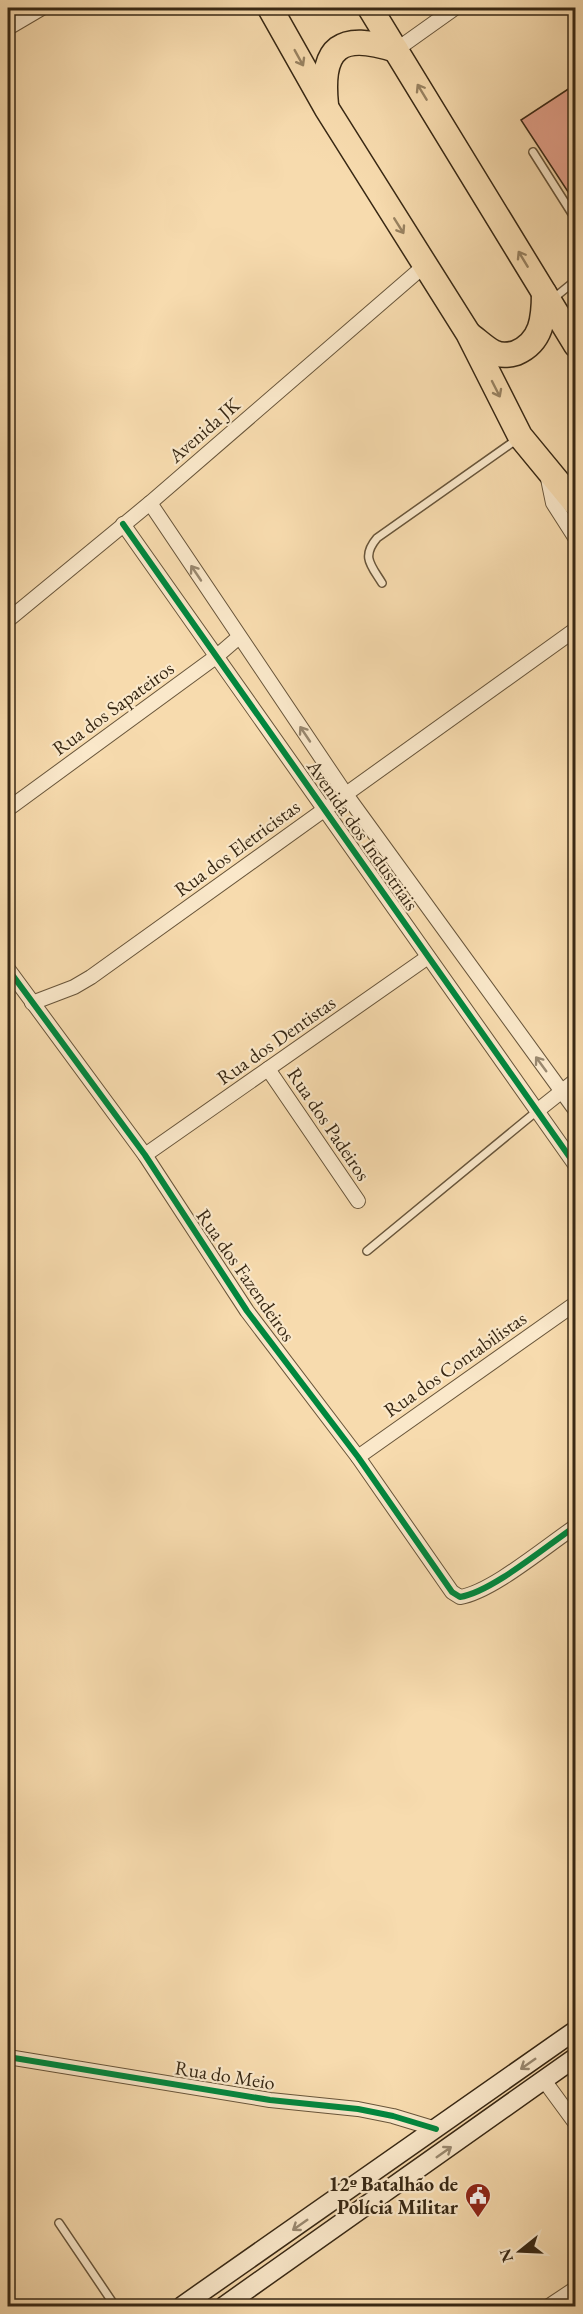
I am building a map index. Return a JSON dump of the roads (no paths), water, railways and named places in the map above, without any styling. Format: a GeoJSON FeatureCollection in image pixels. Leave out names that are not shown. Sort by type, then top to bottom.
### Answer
{"type":"FeatureCollection","features":[{"type":"Feature","properties":{"kind":"highway"},"geometry":{"type":"LineString","coordinates":[[270,8],[327,109],[468,333],[520,436],[576,504]]}},
{"type":"Feature","properties":{"kind":"highway"},"geometry":{"type":"LineString","coordinates":[[370,8],[576,345]]}},
{"type":"Feature","properties":{"kind":"highway"},"geometry":{"type":"LineString","coordinates":[[327,109],[324,79],[327,63],[339,49],[349,43],[358,42],[396,50]]}},
{"type":"Feature","properties":{"kind":"highway"},"geometry":{"type":"LineString","coordinates":[[468,333],[493,352],[511,355],[523,350],[535,341],[544,320],[547,297]]}},
{"type":"Feature","properties":{"kind":"main road"},"geometry":{"type":"LineString","coordinates":[[182,2307],[576,2030]]}},
{"type":"Feature","properties":{"kind":"main road"},"geometry":{"type":"LineString","coordinates":[[224,2307],[576,2057]]}},
{"type":"Feature","properties":{"kind":"street"},"geometry":{"type":"LineString","coordinates":[[8,28],[42,8]]}},
{"type":"Feature","properties":{"kind":"street"},"geometry":{"type":"LineString","coordinates":[[396,50],[455,8]]}},
{"type":"Feature","properties":{"kind":"street","name":"Avenida JK"},"geometry":{"type":"LineString","coordinates":[[8,620],[150,503],[424,266]]}},
{"type":"Feature","properties":{"kind":"street"},"geometry":{"type":"LineString","coordinates":[[545,466],[553,503],[576,539]]}},
{"type":"Feature","properties":{"kind":"street","name":"Avenida dos Industriais"},"geometry":{"type":"LineString","coordinates":[[150,503],[345,793],[576,1111]]}},
{"type":"Feature","properties":{"kind":"street","name":"Avenida dos Industriais"},"geometry":{"type":"LineString","coordinates":[[123,524],[576,1166]]}},
{"type":"Feature","properties":{"kind":"street","name":"Rua dos Eletricistas"},"geometry":{"type":"LineString","coordinates":[[32,1003],[74,987],[91,977],[576,629]]}},
{"type":"Feature","properties":{"kind":"street","name":"Rua dos Sapateiros"},"geometry":{"type":"LineString","coordinates":[[8,809],[217,656],[239,637]]}},
{"type":"Feature","properties":{"kind":"street","name":"Rua dos Dentistas"},"geometry":{"type":"LineString","coordinates":[[145,1155],[429,957]]}},
{"type":"Feature","properties":{"kind":"street","name":"Rua dos Fazendeiros"},"geometry":{"type":"LineString","coordinates":[[8,969],[145,1155],[247,1311],[358,1457],[447,1585],[460,1597],[472,1595],[489,1587],[576,1526]]}},
{"type":"Feature","properties":{"kind":"street","name":"Rua dos Padeiros"},"geometry":{"type":"LineString","coordinates":[[268,1069],[358,1201]]}},
{"type":"Feature","properties":{"kind":"street"},"geometry":{"type":"LineString","coordinates":[[537,1111],[576,1080]]}},
{"type":"Feature","properties":{"kind":"street","name":"Rua dos Contabilistas"},"geometry":{"type":"LineString","coordinates":[[358,1457],[576,1303]]}},
{"type":"Feature","properties":{"kind":"street","name":"Rua do Meio"},"geometry":{"type":"LineString","coordinates":[[8,2057],[270,2100],[358,2109],[393,2116],[436,2129]]}},
{"type":"Feature","properties":{"kind":"street"},"geometry":{"type":"LineString","coordinates":[[543,2079],[576,2124]]}},
{"type":"Feature","properties":{"kind":"street"},"geometry":{"type":"LineString","coordinates":[[549,2307],[576,2288]]}},
{"type":"Feature","properties":{"kind":"lane"},"geometry":{"type":"LineString","coordinates":[[533,153],[576,220]]}},
{"type":"Feature","properties":{"kind":"lane"},"geometry":{"type":"LineString","coordinates":[[547,297],[576,280]]}},
{"type":"Feature","properties":{"kind":"lane"},"geometry":{"type":"LineString","coordinates":[[382,583],[368,559],[369,548],[377,538],[520,436]]}},
{"type":"Feature","properties":{"kind":"lane"},"geometry":{"type":"LineString","coordinates":[[367,1251],[537,1111]]}},
{"type":"Feature","properties":{"kind":"lane"},"geometry":{"type":"LineString","coordinates":[[59,2223],[115,2307]]}},
{"type":"Feature","properties":{"kind":"place","name":"12º Batalhão de Polícia Militar"},"geometry":{"type":"Point","coordinates":[478,2219]}}]}
